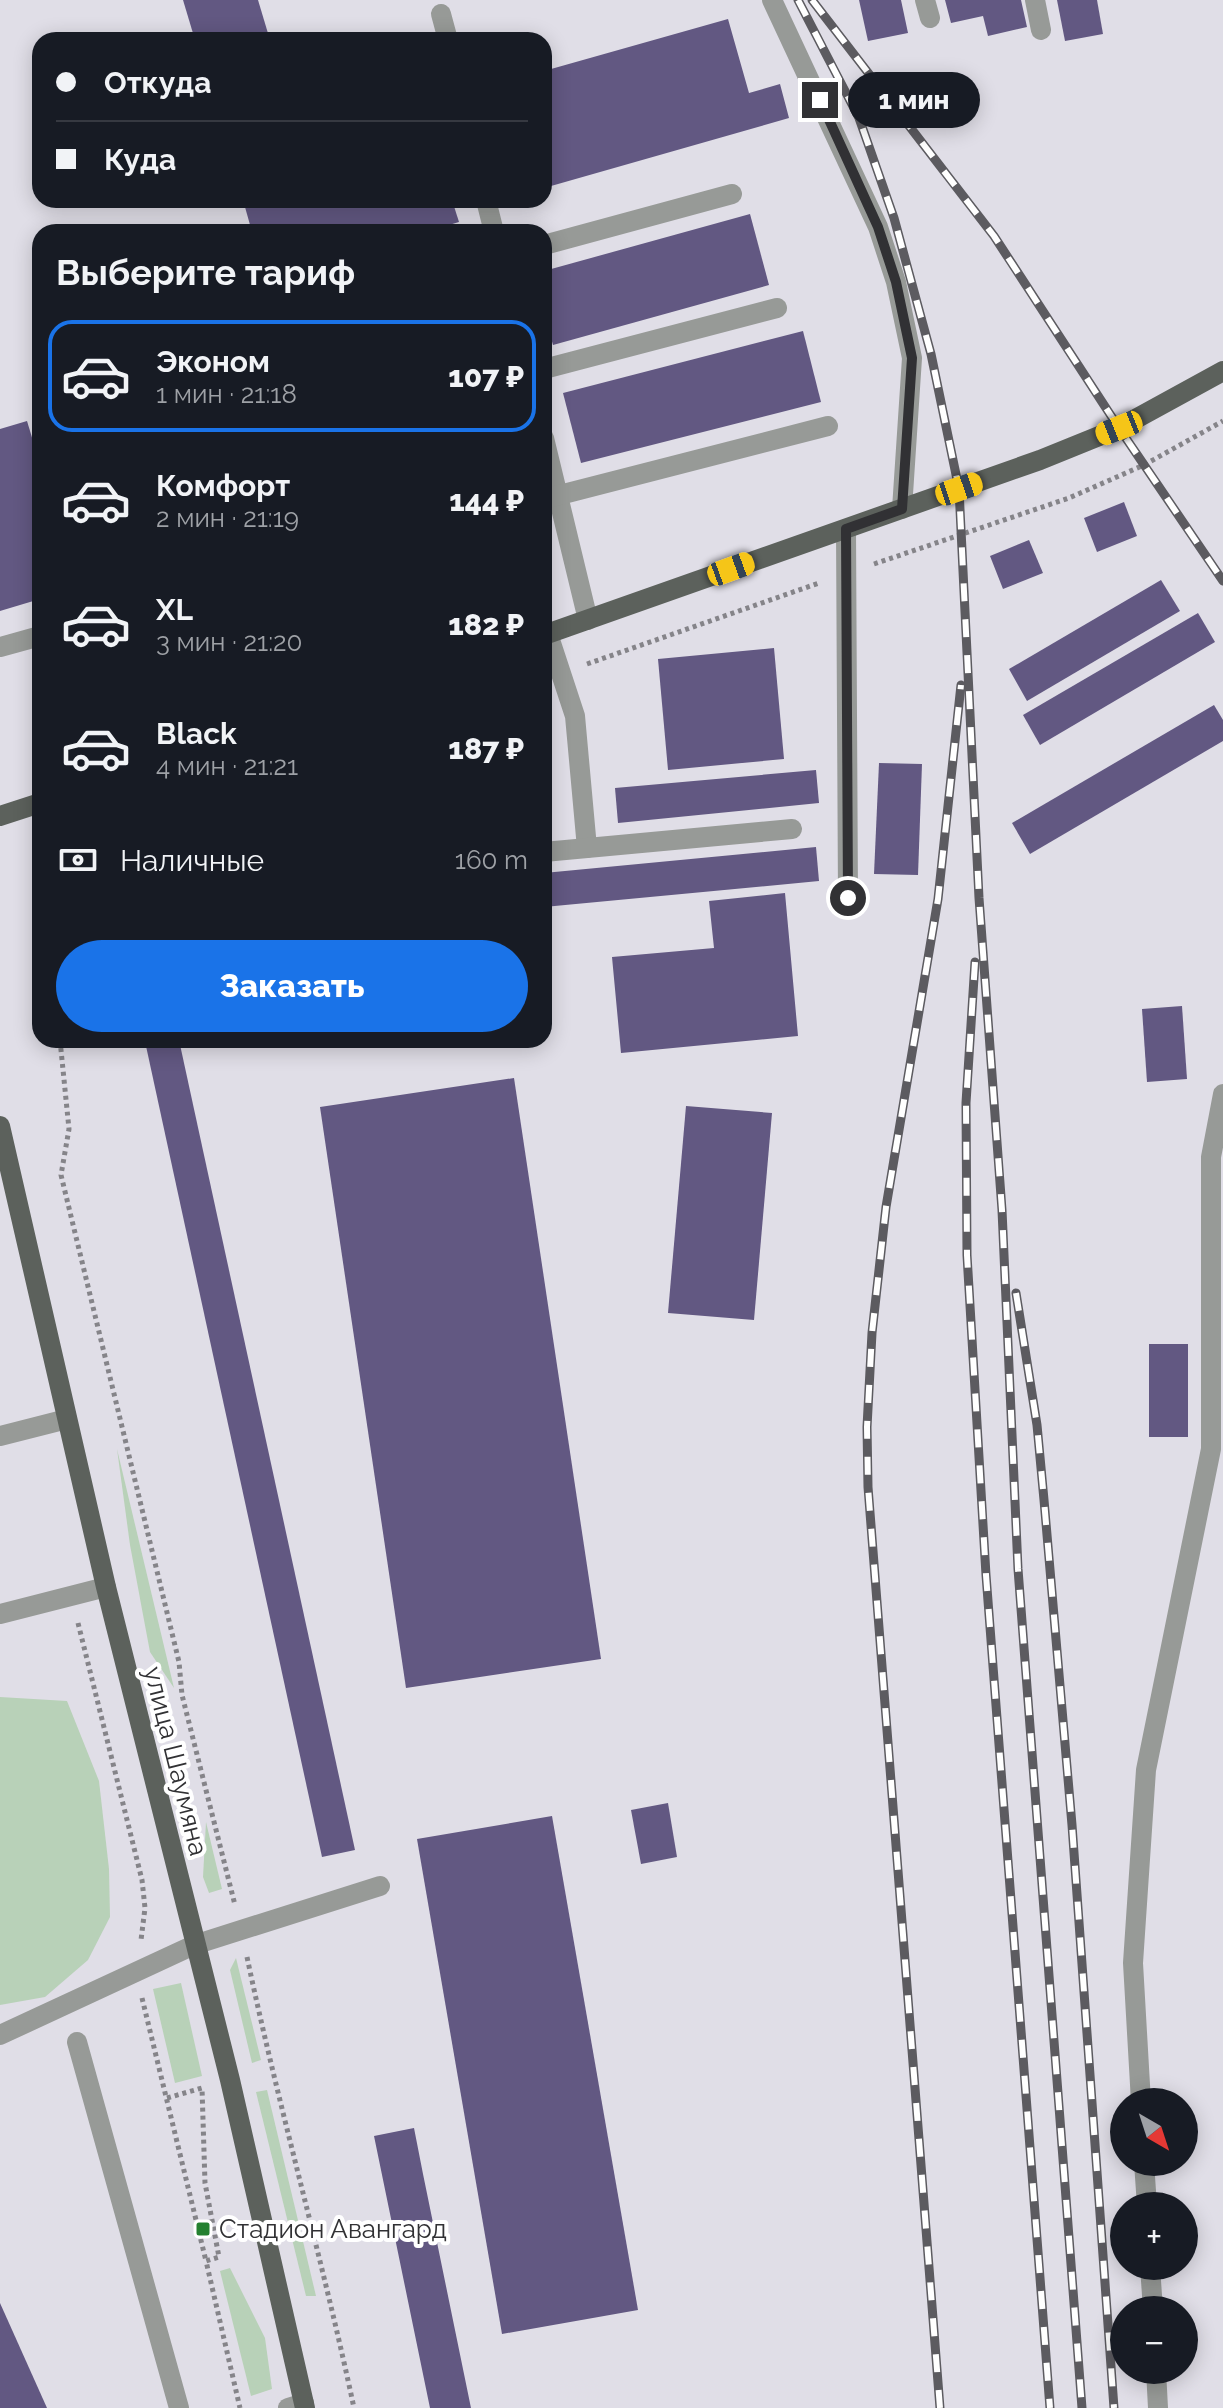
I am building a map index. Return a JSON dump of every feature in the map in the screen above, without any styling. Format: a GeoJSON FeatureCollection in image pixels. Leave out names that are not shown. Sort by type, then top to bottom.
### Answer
{"type":"FeatureCollection","features":[{"type":"Feature","properties":{"kind":"main road"},"geometry":{"type":"LineString","coordinates":[[552,632],[1040,460],[1119,428],[1223,371]]}},
{"type":"Feature","properties":{"kind":"main road"},"geometry":{"type":"LineString","coordinates":[[0,816],[32,806]]}},
{"type":"Feature","properties":{"kind":"main road","name":"улица Шаумяна"},"geometry":{"type":"LineString","coordinates":[[0,1126],[106,1587],[230,2080],[299,2406]]}},
{"type":"Feature","properties":{"kind":"street"},"geometry":{"type":"LineString","coordinates":[[772,0],[878,227],[896,282],[912,358],[902,509]]}},
{"type":"Feature","properties":{"kind":"street"},"geometry":{"type":"LineString","coordinates":[[1035,0],[1041,30]]}},
{"type":"Feature","properties":{"kind":"street"},"geometry":{"type":"LineString","coordinates":[[441,14],[446,32]]}},
{"type":"Feature","properties":{"kind":"street"},"geometry":{"type":"LineString","coordinates":[[552,243],[732,194]]}},
{"type":"Feature","properties":{"kind":"street"},"geometry":{"type":"LineString","coordinates":[[552,367],[777,308]]}},
{"type":"Feature","properties":{"kind":"street"},"geometry":{"type":"LineString","coordinates":[[552,498],[828,426]]}},
{"type":"Feature","properties":{"kind":"street"},"geometry":{"type":"LineString","coordinates":[[552,501],[588,620]]}},
{"type":"Feature","properties":{"kind":"street"},"geometry":{"type":"LineString","coordinates":[[846,529],[848,898]]}},
{"type":"Feature","properties":{"kind":"street"},"geometry":{"type":"LineString","coordinates":[[0,647],[32,638]]}},
{"type":"Feature","properties":{"kind":"street"},"geometry":{"type":"LineString","coordinates":[[552,651],[575,716],[587,848]]}},
{"type":"Feature","properties":{"kind":"street"},"geometry":{"type":"LineString","coordinates":[[552,851],[792,829]]}},
{"type":"Feature","properties":{"kind":"street"},"geometry":{"type":"LineString","coordinates":[[1140,2088],[1133,1963],[1146,1770],[1211,1449],[1211,1157],[1223,1094]]}},
{"type":"Feature","properties":{"kind":"street"},"geometry":{"type":"LineString","coordinates":[[0,1436],[67,1419]]}},
{"type":"Feature","properties":{"kind":"street"},"geometry":{"type":"LineString","coordinates":[[0,1614],[106,1587]]}},
{"type":"Feature","properties":{"kind":"street"},"geometry":{"type":"LineString","coordinates":[[0,2035],[194,1945],[380,1886]]}},
{"type":"Feature","properties":{"kind":"street"},"geometry":{"type":"LineString","coordinates":[[77,2042],[179,2408]]}},
{"type":"Feature","properties":{"kind":"street"},"geometry":{"type":"LineString","coordinates":[[1157,2384],[1158,2408]]}},
{"type":"Feature","properties":{"kind":"path"},"geometry":{"type":"LineString","coordinates":[[560,673],[1069,498],[1144,465],[1223,421]]}},
{"type":"Feature","properties":{"kind":"path"},"geometry":{"type":"LineString","coordinates":[[61,1048],[69,1129],[61,1175],[179,1662],[182,1695],[242,1930],[272,2072],[337,2328],[354,2408]]}},
{"type":"Feature","properties":{"kind":"path"},"geometry":{"type":"LineString","coordinates":[[71,1596],[142,1880],[145,1908],[137,1971],[240,2408]]}},
{"type":"Feature","properties":{"kind":"path"},"geometry":{"type":"LineString","coordinates":[[166,2098],[202,2088],[205,2183],[219,2257],[206,2261]]}},
{"type":"Feature","properties":{"kind":"green space"},"geometry":{"type":"Polygon","coordinates":[[[117,1449],[174,1688],[150,1652],[130,1545],[117,1449]]]}},
{"type":"Feature","properties":{"kind":"green space"},"geometry":{"type":"Polygon","coordinates":[[[0,1697],[67,1701],[99,1781],[109,1869],[110,1917],[88,1960],[45,1997],[0,2005],[0,1697]]]}},
{"type":"Feature","properties":{"kind":"green space"},"geometry":{"type":"Polygon","coordinates":[[[206,1822],[222,1889],[209,1893],[203,1877],[206,1822]]]}},
{"type":"Feature","properties":{"kind":"green space"},"geometry":{"type":"Polygon","coordinates":[[[236,1958],[261,2060],[252,2063],[230,1970],[236,1958]]]}},
{"type":"Feature","properties":{"kind":"green space"},"geometry":{"type":"Polygon","coordinates":[[[181,1983],[202,2076],[175,2083],[153,1989],[181,1983]]]}},
{"type":"Feature","properties":{"kind":"green space"},"geometry":{"type":"Polygon","coordinates":[[[267,2090],[316,2296],[306,2296],[256,2092],[267,2090]]]}},
{"type":"Feature","properties":{"kind":"green space"},"geometry":{"type":"Polygon","coordinates":[[[230,2268],[265,2338],[272,2389],[251,2396],[220,2271],[230,2268]]]}},
{"type":"Feature","properties":{"kind":"building"},"geometry":{"type":"Polygon","coordinates":[[[183,0],[258,0],[268,32],[193,32],[183,0]]]}},
{"type":"Feature","properties":{"kind":"building"},"geometry":{"type":"Polygon","coordinates":[[[859,0],[901,0],[908,33],[868,41],[859,0]]]}},
{"type":"Feature","properties":{"kind":"building"},"geometry":{"type":"Polygon","coordinates":[[[945,0],[1021,0],[1027,27],[988,36],[983,16],[951,23],[945,0]]]}},
{"type":"Feature","properties":{"kind":"building"},"geometry":{"type":"Polygon","coordinates":[[[1057,0],[1097,0],[1103,34],[1065,41],[1057,0]]]}},
{"type":"Feature","properties":{"kind":"building"},"geometry":{"type":"Polygon","coordinates":[[[728,19],[749,93],[780,84],[789,118],[552,186],[552,69],[728,19]]]}},
{"type":"Feature","properties":{"kind":"building"},"geometry":{"type":"Polygon","coordinates":[[[245,208],[455,208],[459,222],[452,224],[250,224],[245,208]]]}},
{"type":"Feature","properties":{"kind":"building"},"geometry":{"type":"Polygon","coordinates":[[[750,214],[769,285],[553,345],[552,269],[750,214]]]}},
{"type":"Feature","properties":{"kind":"building"},"geometry":{"type":"Polygon","coordinates":[[[803,331],[821,402],[581,463],[563,393],[803,331]]]}},
{"type":"Feature","properties":{"kind":"building"},"geometry":{"type":"Polygon","coordinates":[[[27,421],[32,438],[32,601],[0,611],[0,429],[27,421]]]}},
{"type":"Feature","properties":{"kind":"building"},"geometry":{"type":"Polygon","coordinates":[[[1124,502],[1137,536],[1097,552],[1084,518],[1124,502]]]}},
{"type":"Feature","properties":{"kind":"building"},"geometry":{"type":"Polygon","coordinates":[[[1029,540],[1043,573],[1003,589],[990,556],[1029,540]]]}},
{"type":"Feature","properties":{"kind":"building"},"geometry":{"type":"Polygon","coordinates":[[[1161,580],[1180,611],[1027,701],[1009,669],[1161,580]]]}},
{"type":"Feature","properties":{"kind":"building"},"geometry":{"type":"Polygon","coordinates":[[[1198,613],[1215,642],[1040,745],[1023,715],[1198,613]]]}},
{"type":"Feature","properties":{"kind":"building"},"geometry":{"type":"Polygon","coordinates":[[[774,648],[784,759],[668,770],[658,659],[774,648]]]}},
{"type":"Feature","properties":{"kind":"building"},"geometry":{"type":"Polygon","coordinates":[[[1214,705],[1223,720],[1223,741],[1030,854],[1012,823],[1214,705]]]}},
{"type":"Feature","properties":{"kind":"building"},"geometry":{"type":"Polygon","coordinates":[[[879,763],[922,764],[918,875],[874,874],[879,763]]]}},
{"type":"Feature","properties":{"kind":"building"},"geometry":{"type":"Polygon","coordinates":[[[816,770],[819,803],[618,823],[615,788],[816,770]]]}},
{"type":"Feature","properties":{"kind":"building"},"geometry":{"type":"Polygon","coordinates":[[[816,847],[819,881],[552,906],[552,872],[816,847]]]}},
{"type":"Feature","properties":{"kind":"building"},"geometry":{"type":"Polygon","coordinates":[[[785,893],[798,1036],[621,1053],[612,957],[714,948],[709,901],[785,893]]]}},
{"type":"Feature","properties":{"kind":"building"},"geometry":{"type":"Polygon","coordinates":[[[1182,1006],[1187,1079],[1147,1082],[1142,1009],[1182,1006]]]}},
{"type":"Feature","properties":{"kind":"building"},"geometry":{"type":"Polygon","coordinates":[[[146,1048],[181,1048],[355,1850],[322,1857],[146,1048]]]}},
{"type":"Feature","properties":{"kind":"building"},"geometry":{"type":"Polygon","coordinates":[[[514,1078],[601,1659],[406,1688],[320,1107],[514,1078]]]}},
{"type":"Feature","properties":{"kind":"building"},"geometry":{"type":"Polygon","coordinates":[[[686,1106],[772,1113],[754,1320],[668,1313],[686,1106]]]}},
{"type":"Feature","properties":{"kind":"building"},"geometry":{"type":"Polygon","coordinates":[[[1149,1344],[1188,1344],[1188,1437],[1149,1437],[1149,1344]]]}},
{"type":"Feature","properties":{"kind":"building"},"geometry":{"type":"Polygon","coordinates":[[[668,1803],[677,1857],[641,1864],[631,1810],[668,1803]]]}},
{"type":"Feature","properties":{"kind":"building"},"geometry":{"type":"Polygon","coordinates":[[[552,1816],[638,2310],[502,2334],[417,1839],[552,1816]]]}},
{"type":"Feature","properties":{"kind":"building"},"geometry":{"type":"Polygon","coordinates":[[[414,2128],[471,2408],[430,2408],[374,2136],[414,2128]]]}},
{"type":"Feature","properties":{"kind":"building"},"geometry":{"type":"Polygon","coordinates":[[[0,2303],[47,2408],[0,2408],[0,2303]]]}},
{"type":"Feature","properties":{"kind":"railway"},"geometry":{"type":"LineString","coordinates":[[798,0],[859,118],[894,218],[931,354],[959,489],[979,898],[1002,1210],[1018,1569],[1082,2408]]}},
{"type":"Feature","properties":{"kind":"railway"},"geometry":{"type":"LineString","coordinates":[[812,0],[994,236],[1223,581]]}},
{"type":"Feature","properties":{"kind":"railway"},"geometry":{"type":"LineString","coordinates":[[940,2408],[868,1487],[867,1427],[872,1333],[886,1207],[938,899],[961,685]]}},
{"type":"Feature","properties":{"kind":"railway"},"geometry":{"type":"LineString","coordinates":[[975,962],[966,1103],[967,1255],[986,1575],[1050,2408]]}},
{"type":"Feature","properties":{"kind":"railway"},"geometry":{"type":"LineString","coordinates":[[1016,1293],[1037,1425],[1044,1500],[1072,1825],[1114,2408]]}},
{"type":"Feature","properties":{"kind":"place","name":"Стадион Авангард"},"geometry":{"type":"Point","coordinates":[203,2229]}},
{"type":"Feature","properties":{"kind":"route"},"geometry":{"type":"LineString","coordinates":[[820,100],[878,227],[896,282],[912,358],[902,509],[846,529],[848,898]]}}]}
